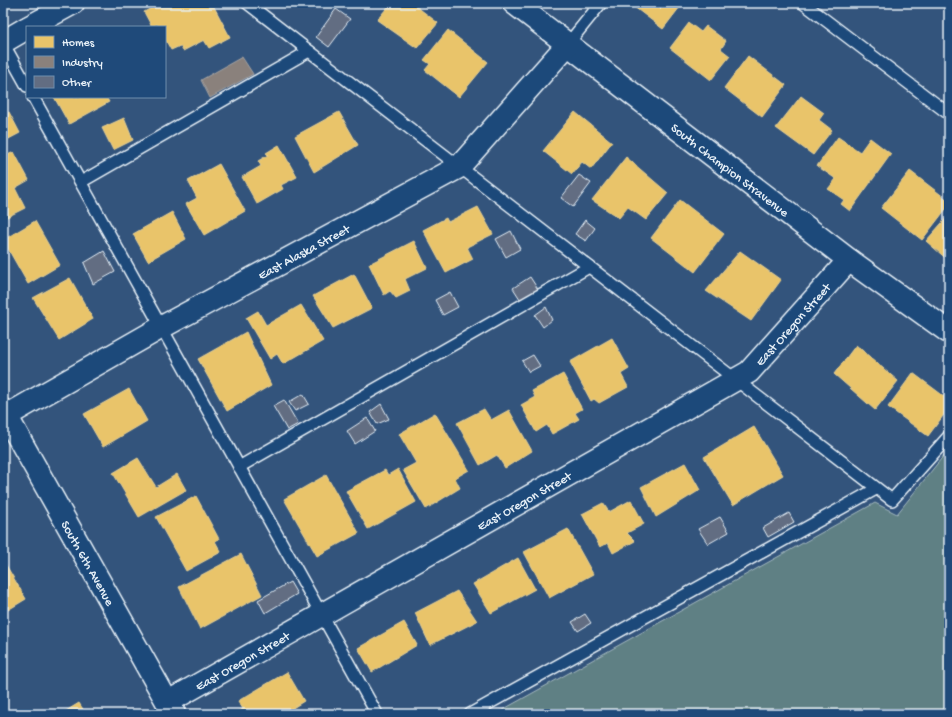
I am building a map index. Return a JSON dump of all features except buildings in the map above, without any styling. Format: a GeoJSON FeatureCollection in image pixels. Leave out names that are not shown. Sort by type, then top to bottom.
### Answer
{"type":"FeatureCollection","features":[{"type":"Feature","properties":{"kind":"street"},"geometry":{"type":"LineString","coordinates":[[32,26],[73,3]]}},
{"type":"Feature","properties":{"kind":"street","name":"South Champion Stravenue"},"geometry":{"type":"LineString","coordinates":[[514,3],[849,260],[949,332]]}},
{"type":"Feature","properties":{"kind":"street"},"geometry":{"type":"LineString","coordinates":[[3,42],[26,29]]}},
{"type":"Feature","properties":{"kind":"street","name":"East Alaska Street"},"geometry":{"type":"LineString","coordinates":[[4,413],[459,167],[567,45]]}},
{"type":"Feature","properties":{"kind":"street","name":"East Oregon Street"},"geometry":{"type":"LineString","coordinates":[[171,708],[321,615],[749,372],[849,260]]}},
{"type":"Feature","properties":{"kind":"street","name":"South 6th Avenue"},"geometry":{"type":"LineString","coordinates":[[4,413],[171,708]]}},
{"type":"Feature","properties":{"kind":"lane"},"geometry":{"type":"LineString","coordinates":[[247,3],[892,500],[949,436]]}},
{"type":"Feature","properties":{"kind":"lane"},"geometry":{"type":"LineString","coordinates":[[567,45],[601,3]]}},
{"type":"Feature","properties":{"kind":"lane"},"geometry":{"type":"LineString","coordinates":[[803,3],[949,114]]}},
{"type":"Feature","properties":{"kind":"lane"},"geometry":{"type":"LineString","coordinates":[[3,42],[26,84]]}},
{"type":"Feature","properties":{"kind":"lane"},"geometry":{"type":"LineString","coordinates":[[81,182],[309,51]]}},
{"type":"Feature","properties":{"kind":"lane"},"geometry":{"type":"LineString","coordinates":[[34,98],[377,714]]}},
{"type":"Feature","properties":{"kind":"lane"},"geometry":{"type":"LineString","coordinates":[[239,467],[589,267]]}},
{"type":"Feature","properties":{"kind":"lane"},"geometry":{"type":"LineString","coordinates":[[470,714],[876,489]]}},
{"type":"Feature","properties":{"kind":"green space"},"geometry":{"type":"Polygon","coordinates":[[[949,449],[949,714],[495,714],[875,503],[897,514],[949,449]]]}}]}
